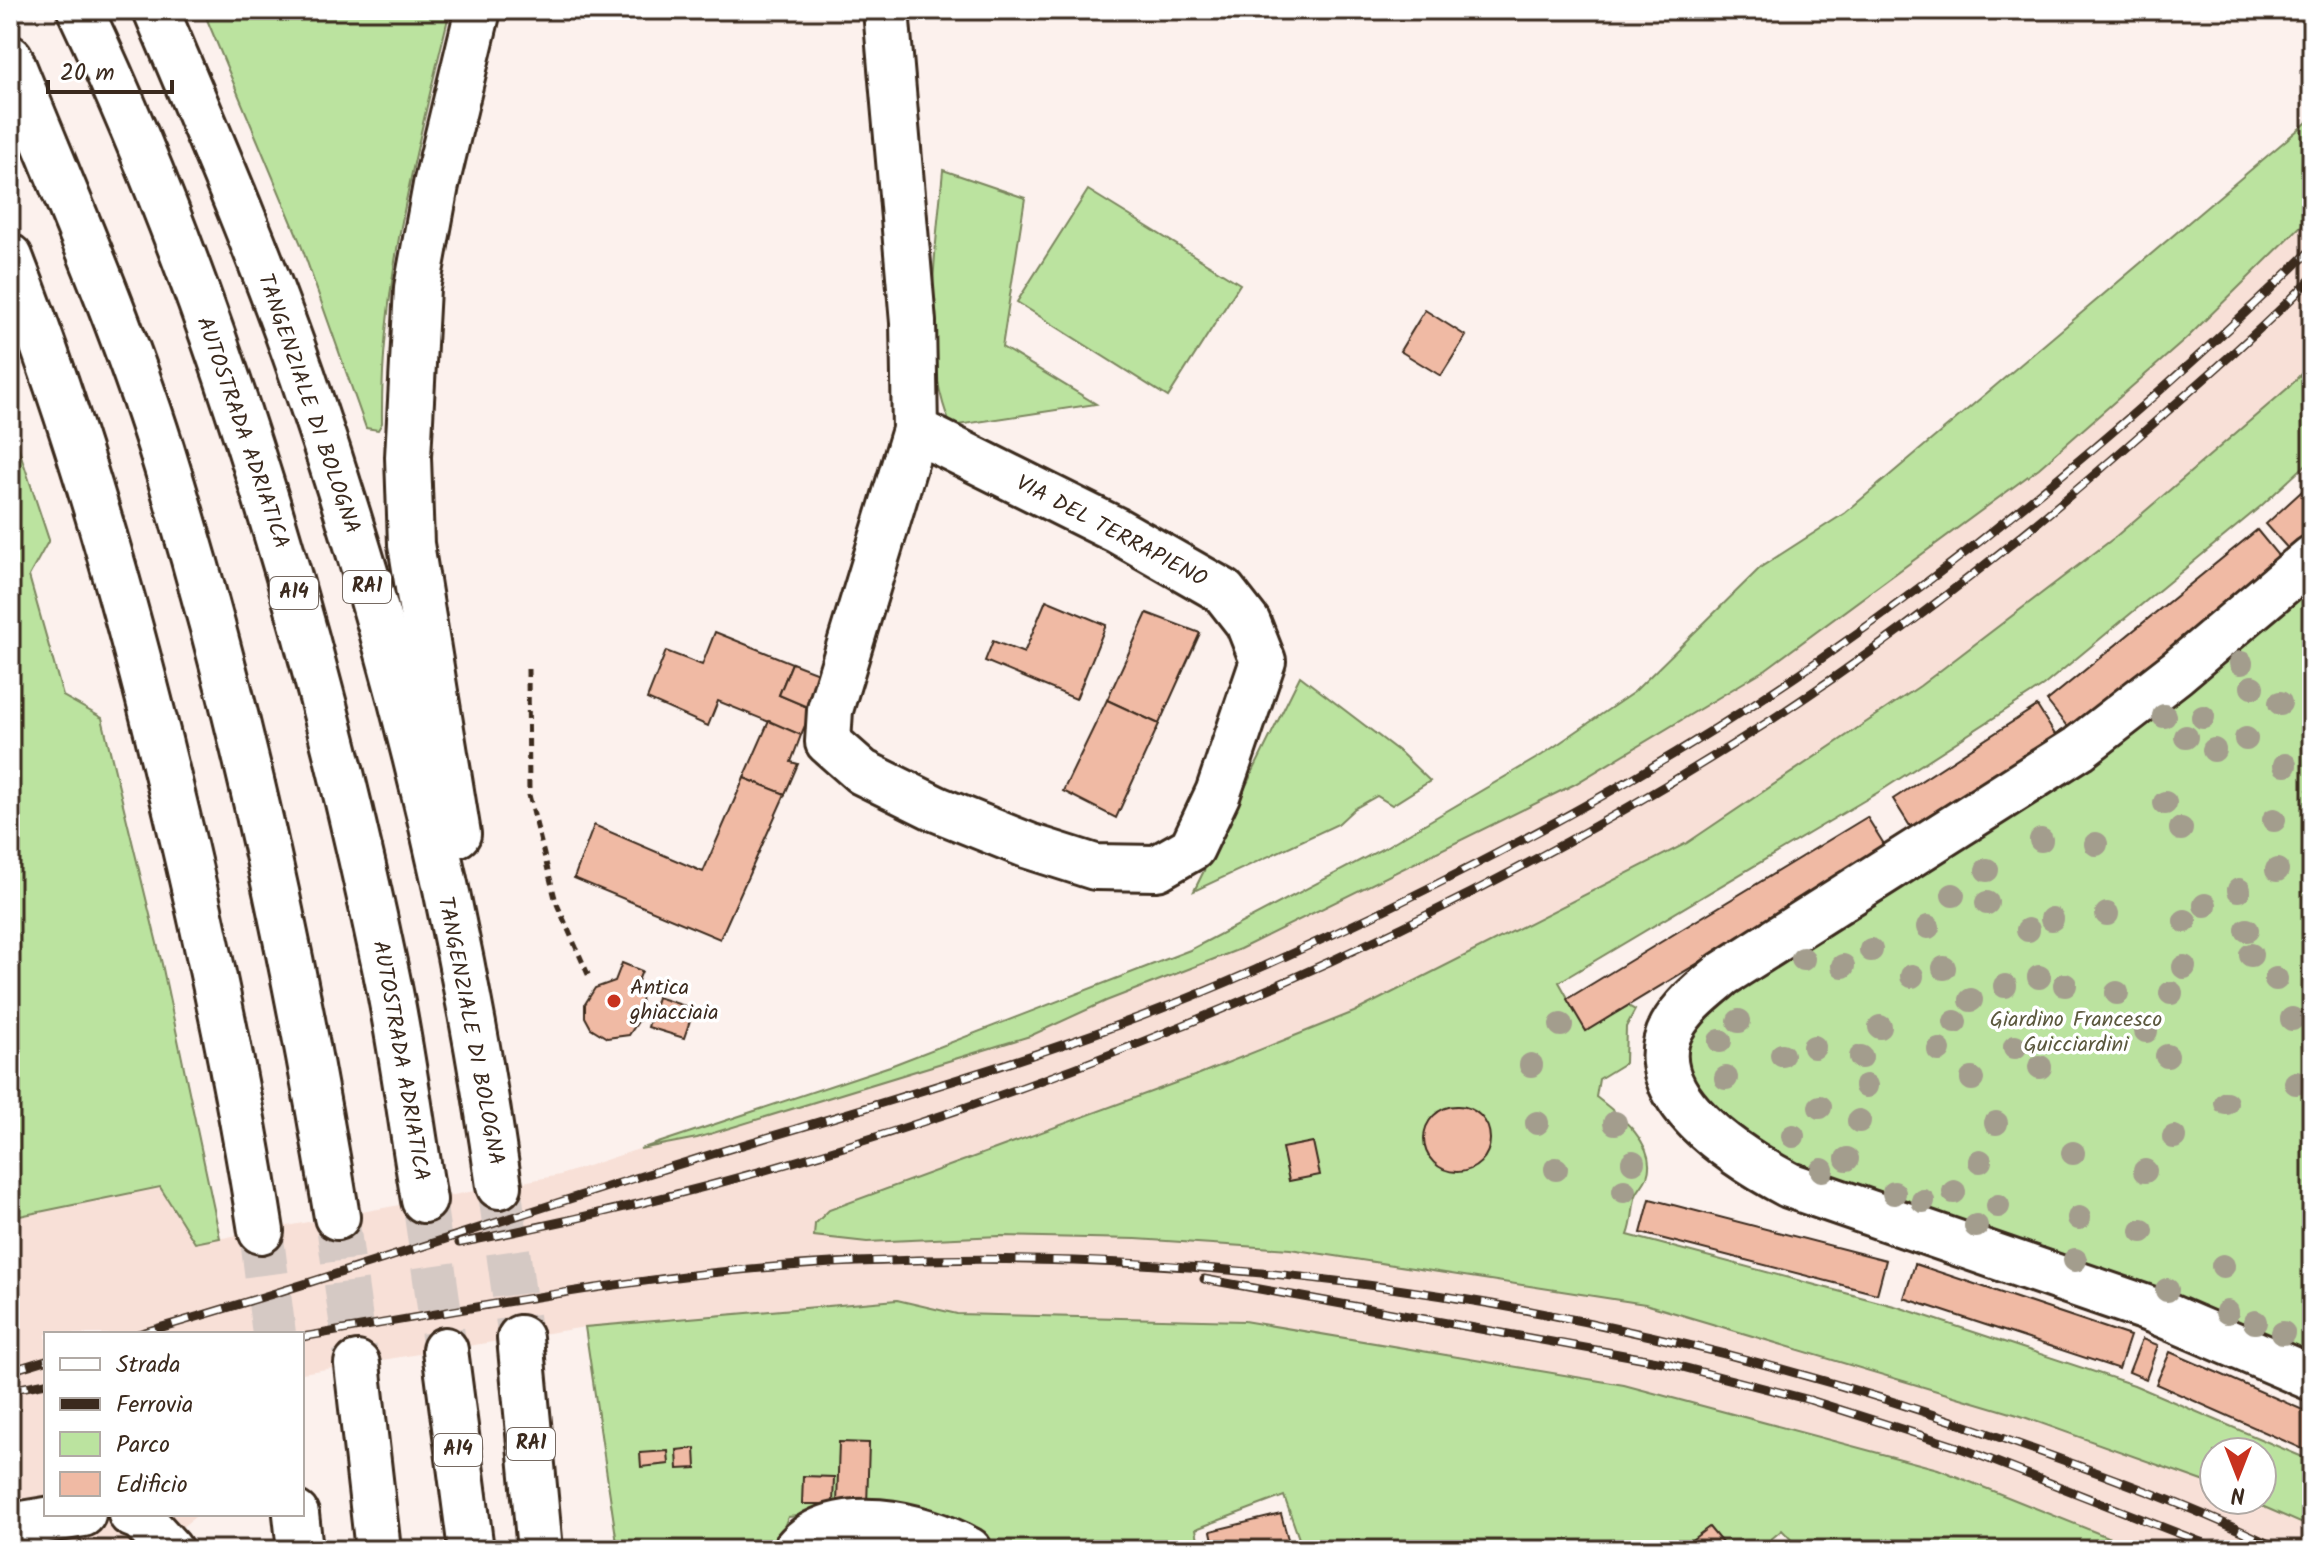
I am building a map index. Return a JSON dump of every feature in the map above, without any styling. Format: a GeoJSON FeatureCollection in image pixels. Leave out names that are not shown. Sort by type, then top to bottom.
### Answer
{"type":"FeatureCollection","features":[{"type":"Feature","properties":{"kind":"main road","name":"AUTOSTRADA ADRIATICA"},"geometry":{"type":"LineString","coordinates":[[80,10],[139,146],[184,264],[286,563],[343,784],[387,975],[424,1200]]}},
{"type":"Feature","properties":{"kind":"main road","name":"TANGENZIALE DI BOLOGNA"},"geometry":{"type":"LineString","coordinates":[[156,10],[250,232],[303,377],[355,542],[402,711],[451,922],[497,1172],[477,949],[411,544],[408,457],[417,288],[436,185],[478,10]]}},
{"type":"Feature","properties":{"kind":"main road","name":"VIA DEL TERRAPIENO"},"geometry":{"type":"LineString","coordinates":[[886,10],[910,278],[915,430],[830,710],[828,742],[862,772],[937,809],[1029,846],[1095,867],[1157,868],[1192,848],[1218,793],[1263,661],[1248,623],[1223,591],[1116,530],[915,430]]}},
{"type":"Feature","properties":{"kind":"main road"},"geometry":{"type":"LineString","coordinates":[[10,58],[107,298],[155,432],[202,591],[292,963],[337,1217]]}},
{"type":"Feature","properties":{"kind":"main road"},"geometry":{"type":"LineString","coordinates":[[10,257],[88,479],[137,650],[213,968],[261,1231]]}},
{"type":"Feature","properties":{"kind":"main road"},"geometry":{"type":"LineString","coordinates":[[10,344],[30,386],[58,461],[179,820]]}},
{"type":"Feature","properties":{"kind":"main road"},"geometry":{"type":"LineString","coordinates":[[2312,558],[2177,672],[2079,748],[1723,974],[1683,1010],[1671,1029],[1665,1064],[1667,1078],[1677,1095],[1699,1121],[1752,1163],[1789,1185],[2155,1311],[2312,1378]]}},
{"type":"Feature","properties":{"kind":"main road","name":"RA1"},"geometry":{"type":"LineString","coordinates":[[520,1338],[540,1550]]}},
{"type":"Feature","properties":{"kind":"main road","name":"A14"},"geometry":{"type":"LineString","coordinates":[[445,1350],[471,1550]]}},
{"type":"Feature","properties":{"kind":"main road"},"geometry":{"type":"LineString","coordinates":[[357,1364],[378,1550]]}},
{"type":"Feature","properties":{"kind":"main road"},"geometry":{"type":"LineString","coordinates":[[10,1526],[71,1516]]}},
{"type":"Feature","properties":{"kind":"main road"},"geometry":{"type":"LineString","coordinates":[[296,1516],[300,1550]]}},
{"type":"Feature","properties":{"kind":"main road"},"geometry":{"type":"LineString","coordinates":[[795,1550],[807,1535],[849,1523],[885,1523],[930,1533],[969,1550]]}},
{"type":"Feature","properties":{"kind":"path"},"geometry":{"type":"LineString","coordinates":[[528,669],[529,795],[556,902],[590,979]]}},
{"type":"Feature","properties":{"kind":"shaded area"},"geometry":{"type":"Polygon","coordinates":[[[2312,118],[2312,459],[2261,506],[2043,686],[1882,790],[1559,982],[1510,1074],[1628,1235],[1898,1307],[2134,1385],[2253,1436],[2198,1436],[2198,1516],[2278,1516],[2278,1446],[2312,1461],[2312,1550],[1959,1550],[1603,1455],[597,1401],[585,1327],[304,1373],[304,1332],[44,1332],[44,1516],[196,1516],[152,1550],[10,1550],[10,1218],[160,1187],[196,1243],[560,1175],[890,1066],[1190,950],[1382,849],[1542,755],[1634,692],[1761,567],[1845,513],[2312,118]]]}},
{"type":"Feature","properties":{"kind":"green space"},"geometry":{"type":"Polygon","coordinates":[[[203,10],[450,10],[414,163],[394,267],[383,371],[382,423],[378,430],[366,428],[300,242],[203,10]]]}},
{"type":"Feature","properties":{"kind":"green space"},"geometry":{"type":"Polygon","coordinates":[[[2312,118],[2312,215],[2186,339],[2039,468],[1766,669],[1575,784],[1240,949],[1106,1001],[1030,1036],[697,1138],[640,1149],[890,1066],[1190,950],[1382,849],[1542,755],[1634,692],[1761,567],[1845,513],[2312,118]]]}},
{"type":"Feature","properties":{"kind":"green space"},"geometry":{"type":"Polygon","coordinates":[[[943,170],[1025,198],[1002,347],[1096,404],[951,426],[941,397],[933,333],[934,266],[943,170]]]}},
{"type":"Feature","properties":{"kind":"green space"},"geometry":{"type":"Polygon","coordinates":[[[1088,190],[1240,284],[1168,397],[1017,302],[1088,190]]]}},
{"type":"Feature","properties":{"kind":"green space"},"geometry":{"type":"Polygon","coordinates":[[[2312,362],[2312,459],[2261,506],[2043,686],[1882,790],[1559,982],[1586,1030],[1628,1006],[1635,1010],[1626,1027],[1625,1063],[1599,1079],[1596,1097],[1634,1131],[1647,1153],[1647,1177],[1636,1196],[1628,1235],[1898,1307],[2134,1385],[2253,1436],[2198,1436],[2198,1479],[2021,1416],[1645,1304],[1290,1249],[1136,1239],[1000,1236],[867,1242],[814,1236],[815,1224],[829,1210],[1197,1075],[1354,1012],[1687,843],[1920,686],[2114,538],[2288,388],[2312,362]]]}},
{"type":"Feature","properties":{"kind":"green space"},"geometry":{"type":"Polygon","coordinates":[[[10,422],[49,540],[29,576],[63,696],[102,718],[162,964],[220,1238],[195,1243],[160,1187],[10,1218],[10,422]]]}},
{"type":"Feature","properties":{"kind":"green space","name":"Giardino Francesco Guicciardini"},"geometry":{"type":"Polygon","coordinates":[[[2312,558],[2312,789],[2307,790],[2312,821],[2312,1378],[1810,1193],[1665,1064],[1671,1029],[2312,558]]]}},
{"type":"Feature","properties":{"kind":"green space"},"geometry":{"type":"Polygon","coordinates":[[[1300,676],[1401,753],[1430,781],[1392,805],[1377,796],[1354,809],[1338,824],[1194,891],[1300,676]]]}},
{"type":"Feature","properties":{"kind":"green space"},"geometry":{"type":"Polygon","coordinates":[[[897,1300],[957,1314],[1244,1321],[1624,1385],[1938,1469],[2140,1550],[1801,1550],[1782,1530],[1758,1550],[1572,1550],[1569,1547],[1566,1550],[1303,1550],[1284,1496],[1196,1529],[1200,1550],[995,1550],[965,1531],[889,1507],[788,1517],[775,1550],[618,1550],[585,1327],[897,1300]]]}},
{"type":"Feature","properties":{"kind":"green space"},"geometry":{"type":"Polygon","coordinates":[[[2278,1446],[2312,1461],[2312,1528],[2278,1513],[2278,1446]]]}},
{"type":"Feature","properties":{"kind":"building"},"geometry":{"type":"Polygon","coordinates":[[[1425,310],[1466,336],[1441,376],[1400,351],[1425,310]]]}},
{"type":"Feature","properties":{"kind":"building"},"geometry":{"type":"Polygon","coordinates":[[[2312,482],[2312,533],[2291,552],[2266,524],[2312,482]]]}},
{"type":"Feature","properties":{"kind":"building"},"geometry":{"type":"Polygon","coordinates":[[[2257,530],[2280,558],[2070,730],[2047,701],[2257,530]]]}},
{"type":"Feature","properties":{"kind":"building"},"geometry":{"type":"Polygon","coordinates":[[[1046,600],[1106,625],[1076,699],[985,661],[993,641],[1024,653],[1046,600]]]}},
{"type":"Feature","properties":{"kind":"building"},"geometry":{"type":"Polygon","coordinates":[[[1147,613],[1200,633],[1159,724],[1107,700],[1147,613]]]}},
{"type":"Feature","properties":{"kind":"building"},"geometry":{"type":"Polygon","coordinates":[[[715,632],[792,663],[779,695],[812,709],[801,735],[718,701],[708,726],[647,699],[666,651],[702,665],[715,632]]]}},
{"type":"Feature","properties":{"kind":"building"},"geometry":{"type":"Polygon","coordinates":[[[792,663],[826,676],[812,709],[779,695],[792,663]]]}},
{"type":"Feature","properties":{"kind":"building"},"geometry":{"type":"Polygon","coordinates":[[[1107,700],[1159,724],[1116,818],[1063,791],[1107,700]]]}},
{"type":"Feature","properties":{"kind":"building"},"geometry":{"type":"Polygon","coordinates":[[[2037,706],[2059,741],[1915,834],[1893,799],[2037,706]]]}},
{"type":"Feature","properties":{"kind":"building"},"geometry":{"type":"Polygon","coordinates":[[[769,721],[801,735],[791,762],[798,764],[785,794],[744,778],[769,721]]]}},
{"type":"Feature","properties":{"kind":"building"},"geometry":{"type":"Polygon","coordinates":[[[744,778],[785,794],[720,939],[574,878],[594,825],[703,872],[744,778]]]}},
{"type":"Feature","properties":{"kind":"building"},"geometry":{"type":"Polygon","coordinates":[[[1867,817],[1887,849],[1586,1031],[1567,999],[1867,817]]]}},
{"type":"Feature","properties":{"kind":"building","name":"Antica ghiacciaia"},"geometry":{"type":"Polygon","coordinates":[[[622,963],[642,971],[635,988],[641,997],[643,1014],[629,1035],[607,1038],[591,1028],[585,1017],[585,1004],[595,988],[615,981],[622,963]]]}},
{"type":"Feature","properties":{"kind":"building"},"geometry":{"type":"Polygon","coordinates":[[[657,997],[694,1009],[684,1038],[648,1027],[657,997]]]}},
{"type":"Feature","properties":{"kind":"building"},"geometry":{"type":"Polygon","coordinates":[[[1457,1106],[1470,1109],[1480,1116],[1487,1126],[1490,1139],[1487,1152],[1480,1162],[1470,1169],[1457,1172],[1444,1169],[1434,1162],[1427,1152],[1424,1139],[1427,1126],[1434,1116],[1444,1109],[1457,1106]]]}},
{"type":"Feature","properties":{"kind":"building"},"geometry":{"type":"Polygon","coordinates":[[[1313,1142],[1320,1175],[1289,1181],[1282,1148],[1313,1142]]]}},
{"type":"Feature","properties":{"kind":"building"},"geometry":{"type":"Polygon","coordinates":[[[1650,1199],[1886,1260],[1877,1294],[1641,1233],[1650,1199]]]}},
{"type":"Feature","properties":{"kind":"building"},"geometry":{"type":"Polygon","coordinates":[[[1915,1264],[2130,1336],[2119,1369],[1904,1298],[1915,1264]]]}},
{"type":"Feature","properties":{"kind":"building"},"geometry":{"type":"Polygon","coordinates":[[[2142,1339],[2158,1345],[2146,1379],[2129,1372],[2142,1339]]]}},
{"type":"Feature","properties":{"kind":"building"},"geometry":{"type":"Polygon","coordinates":[[[2170,1352],[2312,1414],[2312,1453],[2278,1436],[2156,1384],[2170,1352]]]}},
{"type":"Feature","properties":{"kind":"building"},"geometry":{"type":"Polygon","coordinates":[[[839,1442],[869,1443],[867,1505],[837,1504],[839,1442]]]}},
{"type":"Feature","properties":{"kind":"building"},"geometry":{"type":"Polygon","coordinates":[[[695,1448],[696,1468],[678,1469],[677,1450],[695,1448]]]}},
{"type":"Feature","properties":{"kind":"building"},"geometry":{"type":"Polygon","coordinates":[[[668,1451],[669,1464],[641,1467],[640,1453],[668,1451]]]}},
{"type":"Feature","properties":{"kind":"building"},"geometry":{"type":"Polygon","coordinates":[[[803,1476],[834,1477],[833,1504],[802,1504],[803,1476]]]}},
{"type":"Feature","properties":{"kind":"building"},"geometry":{"type":"Polygon","coordinates":[[[1281,1514],[1291,1550],[1215,1550],[1211,1531],[1281,1514]]]}},
{"type":"Feature","properties":{"kind":"building"},"geometry":{"type":"Polygon","coordinates":[[[1709,1527],[1728,1550],[1689,1550],[1685,1545],[1709,1527]]]}},
{"type":"Feature","properties":{"kind":"building"},"geometry":{"type":"Polygon","coordinates":[[[1785,1541],[1793,1550],[1775,1550],[1785,1541]]]}},
{"type":"Feature","properties":{"kind":"tunnel"},"geometry":{"type":"LineString","coordinates":[[499,1186],[520,1338]]}},
{"type":"Feature","properties":{"kind":"tunnel"},"geometry":{"type":"LineString","coordinates":[[424,1200],[445,1350]]}},
{"type":"Feature","properties":{"kind":"tunnel"},"geometry":{"type":"LineString","coordinates":[[337,1217],[357,1364]]}},
{"type":"Feature","properties":{"kind":"tunnel"},"geometry":{"type":"LineString","coordinates":[[261,1231],[274,1332]]}},
{"type":"Feature","properties":{"kind":"railway"},"geometry":{"type":"LineString","coordinates":[[145,1332],[1047,1050],[1187,999],[1401,902],[1544,828],[1684,748],[1884,614],[2011,516],[2135,413],[2312,249]]}},
{"type":"Feature","properties":{"kind":"railway"},"geometry":{"type":"LineString","coordinates":[[459,1243],[629,1206],[800,1160],[970,1106],[1138,1044],[1303,974],[1463,897],[1619,813],[1768,722],[1867,654],[2056,507],[2231,355],[2312,278]]}},
{"type":"Feature","properties":{"kind":"railway"},"geometry":{"type":"LineString","coordinates":[[304,1337],[578,1290],[787,1266],[1004,1259],[1150,1264],[1296,1276],[1441,1296],[1585,1322],[1727,1355],[1868,1394],[2111,1478],[2281,1550]]}},
{"type":"Feature","properties":{"kind":"railway"},"geometry":{"type":"LineString","coordinates":[[1204,1279],[1663,1362],[1810,1400],[1958,1447],[2221,1550]]}},
{"type":"Feature","properties":{"kind":"railway"},"geometry":{"type":"LineString","coordinates":[[10,1371],[44,1361]]}},
{"type":"Feature","properties":{"kind":"railway"},"geometry":{"type":"LineString","coordinates":[[10,1390],[44,1383]]}},
{"type":"Feature","properties":{"kind":"place","name":"Antica ghiacciaia"},"geometry":{"type":"Point","coordinates":[614,1001]}}]}
